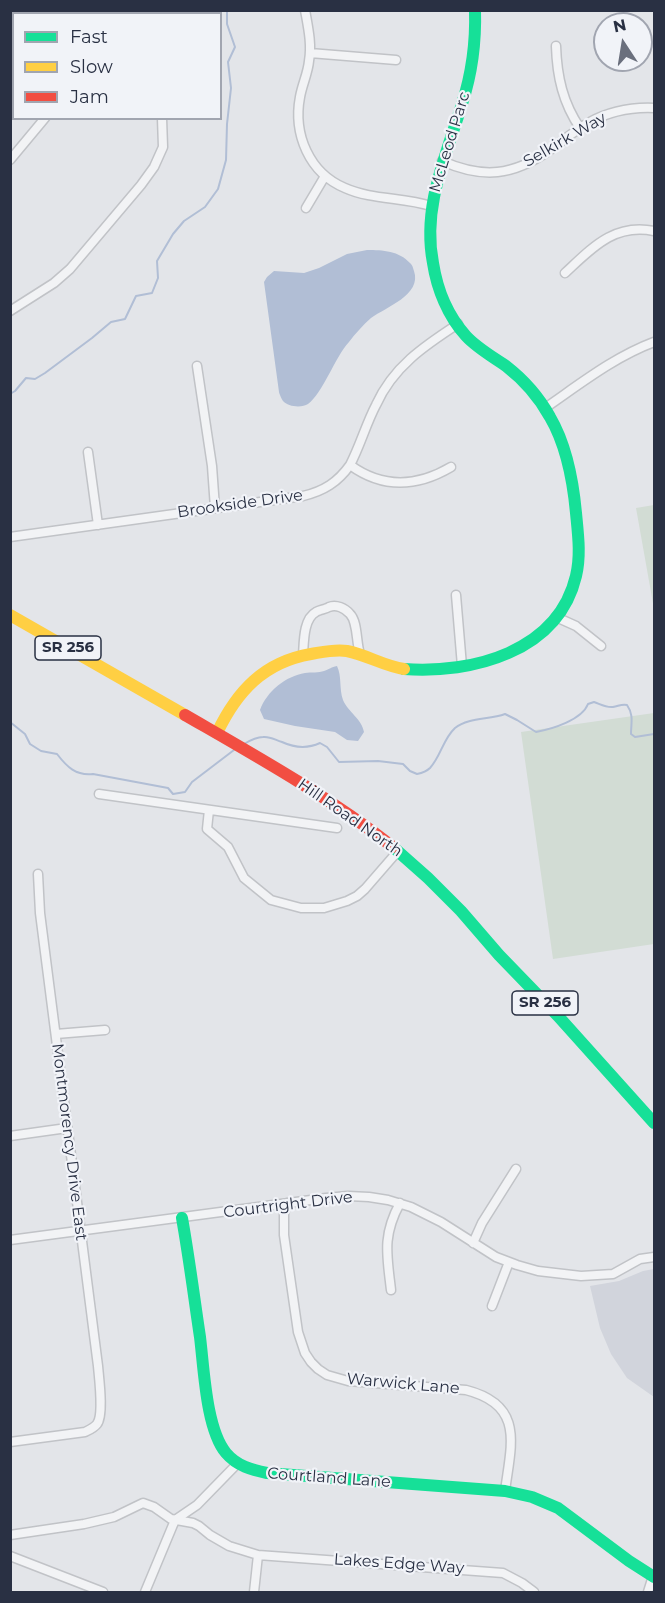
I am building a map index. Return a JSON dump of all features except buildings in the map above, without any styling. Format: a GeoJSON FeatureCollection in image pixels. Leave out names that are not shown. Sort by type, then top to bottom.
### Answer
{"type":"FeatureCollection","features":[{"type":"Feature","properties":{"kind":"street"},"geometry":{"type":"LineString","coordinates":[[305,10],[309,26],[310,53],[298,111],[302,143],[312,162],[336,184],[356,192],[431,206]]}},
{"type":"Feature","properties":{"kind":"street","name":"McLeod Parc"},"geometry":{"type":"LineString","coordinates":[[217,734],[231,707],[254,681],[286,659],[339,650],[360,654],[381,664],[403,669],[430,669],[462,666],[501,658],[539,637],[556,617],[570,592],[577,571],[578,534],[571,472],[558,431],[545,408],[520,377],[467,337],[444,300],[434,269],[430,236],[431,206],[442,161],[469,80],[475,35],[475,10]]}},
{"type":"Feature","properties":{"kind":"street"},"geometry":{"type":"LineString","coordinates":[[556,46],[561,89],[568,109],[580,128]]}},
{"type":"Feature","properties":{"kind":"street"},"geometry":{"type":"LineString","coordinates":[[310,53],[396,60]]}},
{"type":"Feature","properties":{"kind":"street","name":"Selkirk Way"},"geometry":{"type":"LineString","coordinates":[[442,161],[472,171],[491,173],[505,171],[536,159],[589,122],[613,112],[635,108],[654,108]]}},
{"type":"Feature","properties":{"kind":"street"},"geometry":{"type":"LineString","coordinates":[[10,160],[43,120]]}},
{"type":"Feature","properties":{"kind":"street"},"geometry":{"type":"LineString","coordinates":[[10,311],[36,296],[66,273],[141,185],[154,167],[162,147],[162,120]]}},
{"type":"Feature","properties":{"kind":"street"},"geometry":{"type":"LineString","coordinates":[[306,208],[325,176]]}},
{"type":"Feature","properties":{"kind":"street"},"geometry":{"type":"LineString","coordinates":[[565,273],[596,245],[614,234],[634,229],[654,231]]}},
{"type":"Feature","properties":{"kind":"street","name":"Brookside Drive"},"geometry":{"type":"LineString","coordinates":[[10,537],[315,493],[334,483],[350,465],[374,407],[391,379],[431,341],[458,324]]}},
{"type":"Feature","properties":{"kind":"street"},"geometry":{"type":"LineString","coordinates":[[545,408],[615,360],[654,342]]}},
{"type":"Feature","properties":{"kind":"street"},"geometry":{"type":"LineString","coordinates":[[197,366],[212,466],[215,508]]}},
{"type":"Feature","properties":{"kind":"street"},"geometry":{"type":"LineString","coordinates":[[88,452],[98,525]]}},
{"type":"Feature","properties":{"kind":"street"},"geometry":{"type":"LineString","coordinates":[[350,465],[377,480],[398,483],[427,479],[451,467]]}},
{"type":"Feature","properties":{"kind":"street"},"geometry":{"type":"LineString","coordinates":[[456,595],[462,666]]}},
{"type":"Feature","properties":{"kind":"street"},"geometry":{"type":"LineString","coordinates":[[303,655],[309,620],[315,612],[335,606],[352,615],[360,654]]}},
{"type":"Feature","properties":{"kind":"street","name":"Hill Road North"},"geometry":{"type":"LineString","coordinates":[[10,615],[333,802],[398,851],[461,911],[654,1123]]}},
{"type":"Feature","properties":{"kind":"street"},"geometry":{"type":"LineString","coordinates":[[556,617],[576,626],[601,646]]}},
{"type":"Feature","properties":{"kind":"street"},"geometry":{"type":"LineString","coordinates":[[99,794],[337,828]]}},
{"type":"Feature","properties":{"kind":"street"},"geometry":{"type":"LineString","coordinates":[[209,810],[207,829],[228,847],[244,878],[271,900],[301,908],[324,908],[357,896],[398,851]]}},
{"type":"Feature","properties":{"kind":"street","name":"Montmorency Drive East"},"geometry":{"type":"LineString","coordinates":[[10,1443],[85,1432],[98,1424],[100,1419],[99,1377],[40,913],[38,874]]}},
{"type":"Feature","properties":{"kind":"street"},"geometry":{"type":"LineString","coordinates":[[56,1034],[105,1030]]}},
{"type":"Feature","properties":{"kind":"street"},"geometry":{"type":"LineString","coordinates":[[10,1136],[67,1128]]}},
{"type":"Feature","properties":{"kind":"street"},"geometry":{"type":"LineString","coordinates":[[473,1243],[482,1223],[516,1169]]}},
{"type":"Feature","properties":{"kind":"street","name":"Courtright Drive"},"geometry":{"type":"LineString","coordinates":[[10,1240],[326,1198],[358,1196],[400,1203],[422,1211],[496,1257],[538,1271],[592,1276],[613,1274],[640,1259],[654,1257]]}},
{"type":"Feature","properties":{"kind":"street","name":"Warwick Lane"},"geometry":{"type":"LineString","coordinates":[[287,1203],[283,1223],[284,1235],[298,1332],[300,1343],[311,1362],[327,1375],[348,1381],[466,1390],[477,1392],[493,1401],[502,1410],[510,1429],[505,1491]]}},
{"type":"Feature","properties":{"kind":"street"},"geometry":{"type":"LineString","coordinates":[[391,1290],[386,1251],[387,1241],[400,1203]]}},
{"type":"Feature","properties":{"kind":"street"},"geometry":{"type":"LineString","coordinates":[[145,1593],[175,1520],[197,1505],[237,1464],[221,1448],[213,1429],[182,1218]]}},
{"type":"Feature","properties":{"kind":"street"},"geometry":{"type":"LineString","coordinates":[[492,1306],[509,1262]]}},
{"type":"Feature","properties":{"kind":"street","name":"Courtland Lane"},"geometry":{"type":"LineString","coordinates":[[237,1464],[267,1473],[505,1491],[527,1495],[567,1514],[629,1561],[654,1576]]}},
{"type":"Feature","properties":{"kind":"street","name":"Lakes Edge Way"},"geometry":{"type":"LineString","coordinates":[[10,1535],[114,1517],[143,1503],[163,1512],[171,1519],[193,1523],[229,1546],[258,1555],[503,1573],[522,1583],[534,1593]]}},
{"type":"Feature","properties":{"kind":"street"},"geometry":{"type":"LineString","coordinates":[[254,1593],[258,1555]]}},
{"type":"Feature","properties":{"kind":"street"},"geometry":{"type":"LineString","coordinates":[[10,1556],[103,1593]]}},
{"type":"Feature","properties":{"kind":"street"},"geometry":{"type":"LineString","coordinates":[[648,1593],[654,1576]]}},
{"type":"Feature","properties":{"kind":"shaded area"},"geometry":{"type":"Polygon","coordinates":[[[654,505],[654,609],[636,508],[654,505]]]}},
{"type":"Feature","properties":{"kind":"shaded area"},"geometry":{"type":"Polygon","coordinates":[[[654,713],[654,944],[553,959],[521,732],[654,713]]]}},
{"type":"Feature","properties":{"kind":"shaded area"},"geometry":{"type":"Polygon","coordinates":[[[654,1269],[654,1397],[627,1378],[611,1354],[600,1328],[590,1286],[619,1281],[654,1269]]]}},
{"type":"Feature","properties":{"kind":"water"},"geometry":{"type":"Polygon","coordinates":[[[367,250],[390,252],[406,259],[414,271],[413,287],[408,294],[371,318],[359,330],[344,349],[319,392],[308,404],[288,405],[283,401],[279,392],[264,282],[274,271],[304,273],[347,254],[367,250]]]}},
{"type":"Feature","properties":{"kind":"water"},"geometry":{"type":"Polygon","coordinates":[[[337,666],[343,700],[363,727],[364,732],[358,741],[347,740],[335,732],[264,719],[260,710],[267,697],[278,685],[291,677],[322,672],[337,666]]]}},
{"type":"Feature","properties":{"kind":"waterway"},"geometry":{"type":"LineString","coordinates":[[10,394],[26,378],[35,379],[45,373],[111,322],[125,319],[136,296],[152,293],[158,278],[157,261],[173,234],[184,221],[205,207],[218,189],[226,160],[231,88],[228,62],[235,47],[227,24],[227,10]]}},
{"type":"Feature","properties":{"kind":"waterway"},"geometry":{"type":"LineString","coordinates":[[244,744],[260,737],[296,747],[320,743],[327,747],[339,762],[378,761],[403,764],[417,774],[430,768],[455,728],[473,720],[505,714],[536,732],[573,719],[580,715],[588,704],[594,702],[610,707],[627,705],[631,716],[631,734],[635,737],[654,734]]}},
{"type":"Feature","properties":{"kind":"waterway"},"geometry":{"type":"LineString","coordinates":[[10,722],[25,734],[30,744],[41,751],[57,754],[68,767],[77,772],[168,788],[173,794],[185,792],[192,782],[234,750]]}},
{"type":"Feature","properties":{"kind":"traffic: fast"},"geometry":{"type":"LineString","coordinates":[[404,669],[430,670],[484,662],[509,653],[532,640],[551,623],[566,602],[576,576],[578,560],[573,488],[565,451],[556,428],[541,403],[525,383],[466,336],[444,302],[435,273],[430,242],[433,202],[471,69],[475,10]]}},
{"type":"Feature","properties":{"kind":"traffic: fast"},"geometry":{"type":"LineString","coordinates":[[393,847],[461,911],[654,1123]]}},
{"type":"Feature","properties":{"kind":"traffic: fast"},"geometry":{"type":"LineString","coordinates":[[182,1218],[210,1414],[219,1442],[235,1461],[250,1469],[267,1473],[505,1491],[532,1497],[558,1508],[654,1577]]}},
{"type":"Feature","properties":{"kind":"traffic: slow"},"geometry":{"type":"LineString","coordinates":[[10,615],[185,715]]}},
{"type":"Feature","properties":{"kind":"traffic: slow"},"geometry":{"type":"LineString","coordinates":[[217,733],[234,704],[254,681],[266,671],[294,658],[343,650],[404,669]]}},
{"type":"Feature","properties":{"kind":"traffic: jam"},"geometry":{"type":"LineString","coordinates":[[185,715],[265,761],[368,828],[393,847]]}}]}
